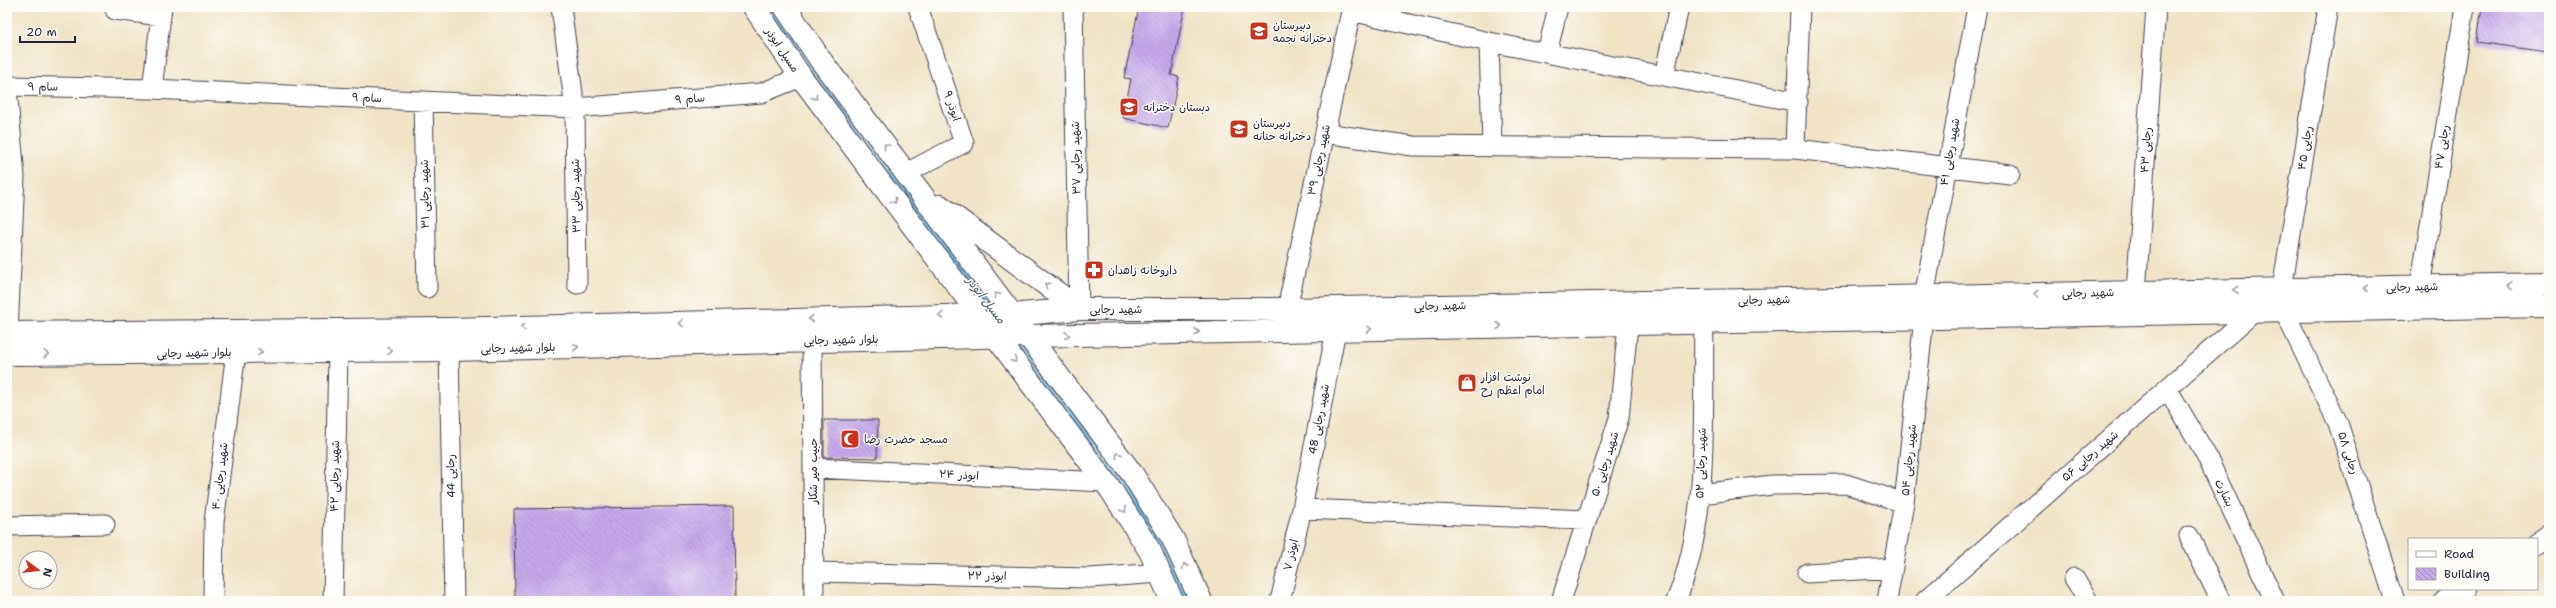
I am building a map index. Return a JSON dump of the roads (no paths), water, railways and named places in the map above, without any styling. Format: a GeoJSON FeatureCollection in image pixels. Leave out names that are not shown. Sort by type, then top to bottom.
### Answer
{"type":"FeatureCollection","features":[{"type":"Feature","properties":{"kind":"main road","name":"مسیل ابوذر"},"geometry":{"type":"LineString","coordinates":[[754,7],[801,77],[1105,482],[1150,551],[1172,601]]}},
{"type":"Feature","properties":{"kind":"main road"},"geometry":{"type":"LineString","coordinates":[[785,7],[822,62],[1133,475],[1173,539],[1201,601]]}},
{"type":"Feature","properties":{"kind":"main road"},"geometry":{"type":"LineString","coordinates":[[920,192],[1079,308]]}},
{"type":"Feature","properties":{"kind":"main road","name":"شهید رجایی"},"geometry":{"type":"LineString","coordinates":[[980,315],[1012,314],[1079,308],[1287,309],[2549,284]]}},
{"type":"Feature","properties":{"kind":"main road","name":"شهید رجایی"},"geometry":{"type":"LineString","coordinates":[[1028,336],[2549,306]]}},
{"type":"Feature","properties":{"kind":"main road","name":"بلوار شهید رجایی"},"geometry":{"type":"LineString","coordinates":[[7,333],[449,329],[980,315]]}},
{"type":"Feature","properties":{"kind":"main road","name":"بلوار شهید رجایی"},"geometry":{"type":"LineString","coordinates":[[7,354],[449,350],[1028,336]]}},
{"type":"Feature","properties":{"kind":"main road"},"geometry":{"type":"LineString","coordinates":[[2538,543],[2549,536]]}},
{"type":"Feature","properties":{"kind":"main road"},"geometry":{"type":"LineString","coordinates":[[2446,601],[2463,590]]}},
{"type":"Feature","properties":{"kind":"street","name":"شهید رجایی ۳۳"},"geometry":{"type":"LineString","coordinates":[[561,7],[575,108],[577,284]]}},
{"type":"Feature","properties":{"kind":"street","name":"ابوذر ۹"},"geometry":{"type":"LineString","coordinates":[[906,174],[964,143],[918,7]]}},
{"type":"Feature","properties":{"kind":"street","name":"شهید رجایی ۳۷"},"geometry":{"type":"LineString","coordinates":[[1073,7],[1079,308]]}},
{"type":"Feature","properties":{"kind":"street"},"geometry":{"type":"LineString","coordinates":[[1547,53],[1558,7]]}},
{"type":"Feature","properties":{"kind":"street"},"geometry":{"type":"LineString","coordinates":[[1664,76],[1679,7]]}},
{"type":"Feature","properties":{"kind":"street"},"geometry":{"type":"LineString","coordinates":[[1795,149],[1798,102],[1800,7]]}},
{"type":"Feature","properties":{"kind":"street","name":"شهید رجایی ۴۱"},"geometry":{"type":"LineString","coordinates":[[1924,297],[1977,7]]}},
{"type":"Feature","properties":{"kind":"street","name":"رجایی ۴۳"},"geometry":{"type":"LineString","coordinates":[[2136,292],[2156,7]]}},
{"type":"Feature","properties":{"kind":"street","name":"رجایی ۴۵"},"geometry":{"type":"LineString","coordinates":[[2282,289],[2328,7]]}},
{"type":"Feature","properties":{"kind":"street","name":"رجایی ۴۷"},"geometry":{"type":"LineString","coordinates":[[2420,287],[2465,7]]}},
{"type":"Feature","properties":{"kind":"street"},"geometry":{"type":"LineString","coordinates":[[1351,9],[1488,42],[1798,102]]}},
{"type":"Feature","properties":{"kind":"street","name":"شهید رجایی ۳۹"},"geometry":{"type":"LineString","coordinates":[[1287,309],[1351,9]]}},
{"type":"Feature","properties":{"kind":"street"},"geometry":{"type":"LineString","coordinates":[[115,10],[161,11],[152,89]]}},
{"type":"Feature","properties":{"kind":"street"},"geometry":{"type":"LineString","coordinates":[[1488,42],[1492,146]]}},
{"type":"Feature","properties":{"kind":"street","name":"سام ۹"},"geometry":{"type":"LineString","coordinates":[[7,86],[152,89],[575,108],[761,93],[801,77]]}},
{"type":"Feature","properties":{"kind":"street"},"geometry":{"type":"LineString","coordinates":[[7,89],[15,176],[7,333]]}},
{"type":"Feature","properties":{"kind":"street","name":"شهید رجایی ۳۱"},"geometry":{"type":"LineString","coordinates":[[423,101],[427,288]]}},
{"type":"Feature","properties":{"kind":"street"},"geometry":{"type":"LineString","coordinates":[[1325,133],[1413,146],[1795,149],[2010,174]]}},
{"type":"Feature","properties":{"kind":"street","name":"رجایی ۵۸"},"geometry":{"type":"LineString","coordinates":[[2284,311],[2338,423],[2395,601]]}},
{"type":"Feature","properties":{"kind":"street","name":"شهید رجایی ۵۶"},"geometry":{"type":"LineString","coordinates":[[1925,601],[2254,312]]}},
{"type":"Feature","properties":{"kind":"street","name":"شهید رجایی ۵۴"},"geometry":{"type":"LineString","coordinates":[[1887,601],[1904,503],[1924,318]]}},
{"type":"Feature","properties":{"kind":"street","name":"شهید رجایی ۵۲"},"geometry":{"type":"LineString","coordinates":[[1676,601],[1685,580],[1701,494],[1704,322]]}},
{"type":"Feature","properties":{"kind":"street","name":"شهید رجایی ۵۰"},"geometry":{"type":"LineString","coordinates":[[1562,601],[1620,418],[1628,324]]}},
{"type":"Feature","properties":{"kind":"street","name":"شهید رجایی 48"},"geometry":{"type":"LineString","coordinates":[[1302,509],[1336,330]]}},
{"type":"Feature","properties":{"kind":"street","name":"حبیب میر شکار"},"geometry":{"type":"LineString","coordinates":[[812,341],[814,601]]}},
{"type":"Feature","properties":{"kind":"street","name":"رجایی 44"},"geometry":{"type":"LineString","coordinates":[[449,350],[454,601]]}},
{"type":"Feature","properties":{"kind":"street","name":"شهید رجایی ۴۲"},"geometry":{"type":"LineString","coordinates":[[333,601],[338,351]]}},
{"type":"Feature","properties":{"kind":"street","name":"شهید رجایی ۴۰"},"geometry":{"type":"LineString","coordinates":[[213,601],[214,522],[236,352]]}},
{"type":"Feature","properties":{"kind":"street","name":"بشارت"},"geometry":{"type":"LineString","coordinates":[[2167,388],[2205,453],[2275,601]]}},
{"type":"Feature","properties":{"kind":"street","name":"ابوذر ۲۴"},"geometry":{"type":"LineString","coordinates":[[813,468],[1105,482]]}},
{"type":"Feature","properties":{"kind":"street"},"geometry":{"type":"LineString","coordinates":[[1701,494],[1772,485],[1846,484],[1904,503]]}},
{"type":"Feature","properties":{"kind":"street"},"geometry":{"type":"LineString","coordinates":[[1302,509],[1587,520]]}},
{"type":"Feature","properties":{"kind":"street","name":"ابوذر ۷"},"geometry":{"type":"LineString","coordinates":[[1280,601],[1302,509]]}},
{"type":"Feature","properties":{"kind":"street"},"geometry":{"type":"LineString","coordinates":[[7,526],[105,524]]}},
{"type":"Feature","properties":{"kind":"street"},"geometry":{"type":"LineString","coordinates":[[2189,536],[2221,601]]}},
{"type":"Feature","properties":{"kind":"street"},"geometry":{"type":"LineString","coordinates":[[1807,573],[1893,568]]}},
{"type":"Feature","properties":{"kind":"street","name":"ابوذر ۲۲"},"geometry":{"type":"LineString","coordinates":[[814,572],[1090,578],[1160,573]]}},
{"type":"Feature","properties":{"kind":"street"},"geometry":{"type":"LineString","coordinates":[[2074,578],[2088,601]]}},
{"type":"Feature","properties":{"kind":"waterway","name":"مسیل ابوذر"},"geometry":{"type":"LineString","coordinates":[[772,7],[850,122],[989,303],[1126,489],[1163,549],[1187,601]]}},
{"type":"Feature","properties":{"kind":"place","name":"دبیرستان دخترانه نجمه"},"geometry":{"type":"Point","coordinates":[1259,31]}},
{"type":"Feature","properties":{"kind":"place","name":"دبستان دخترانه"},"geometry":{"type":"Point","coordinates":[1129,107]}},
{"type":"Feature","properties":{"kind":"place","name":"دبیرستان دخترانه حنانه"},"geometry":{"type":"Point","coordinates":[1239,129]}},
{"type":"Feature","properties":{"kind":"place","name":"داروخانه زاهدان"},"geometry":{"type":"Point","coordinates":[1094,270]}},
{"type":"Feature","properties":{"kind":"place","name":"نوشت افزار امام اعظم رح"},"geometry":{"type":"Point","coordinates":[1467,383]}},
{"type":"Feature","properties":{"kind":"place","name":"مسجد حضرت رضا"},"geometry":{"type":"Point","coordinates":[850,439]}}]}
